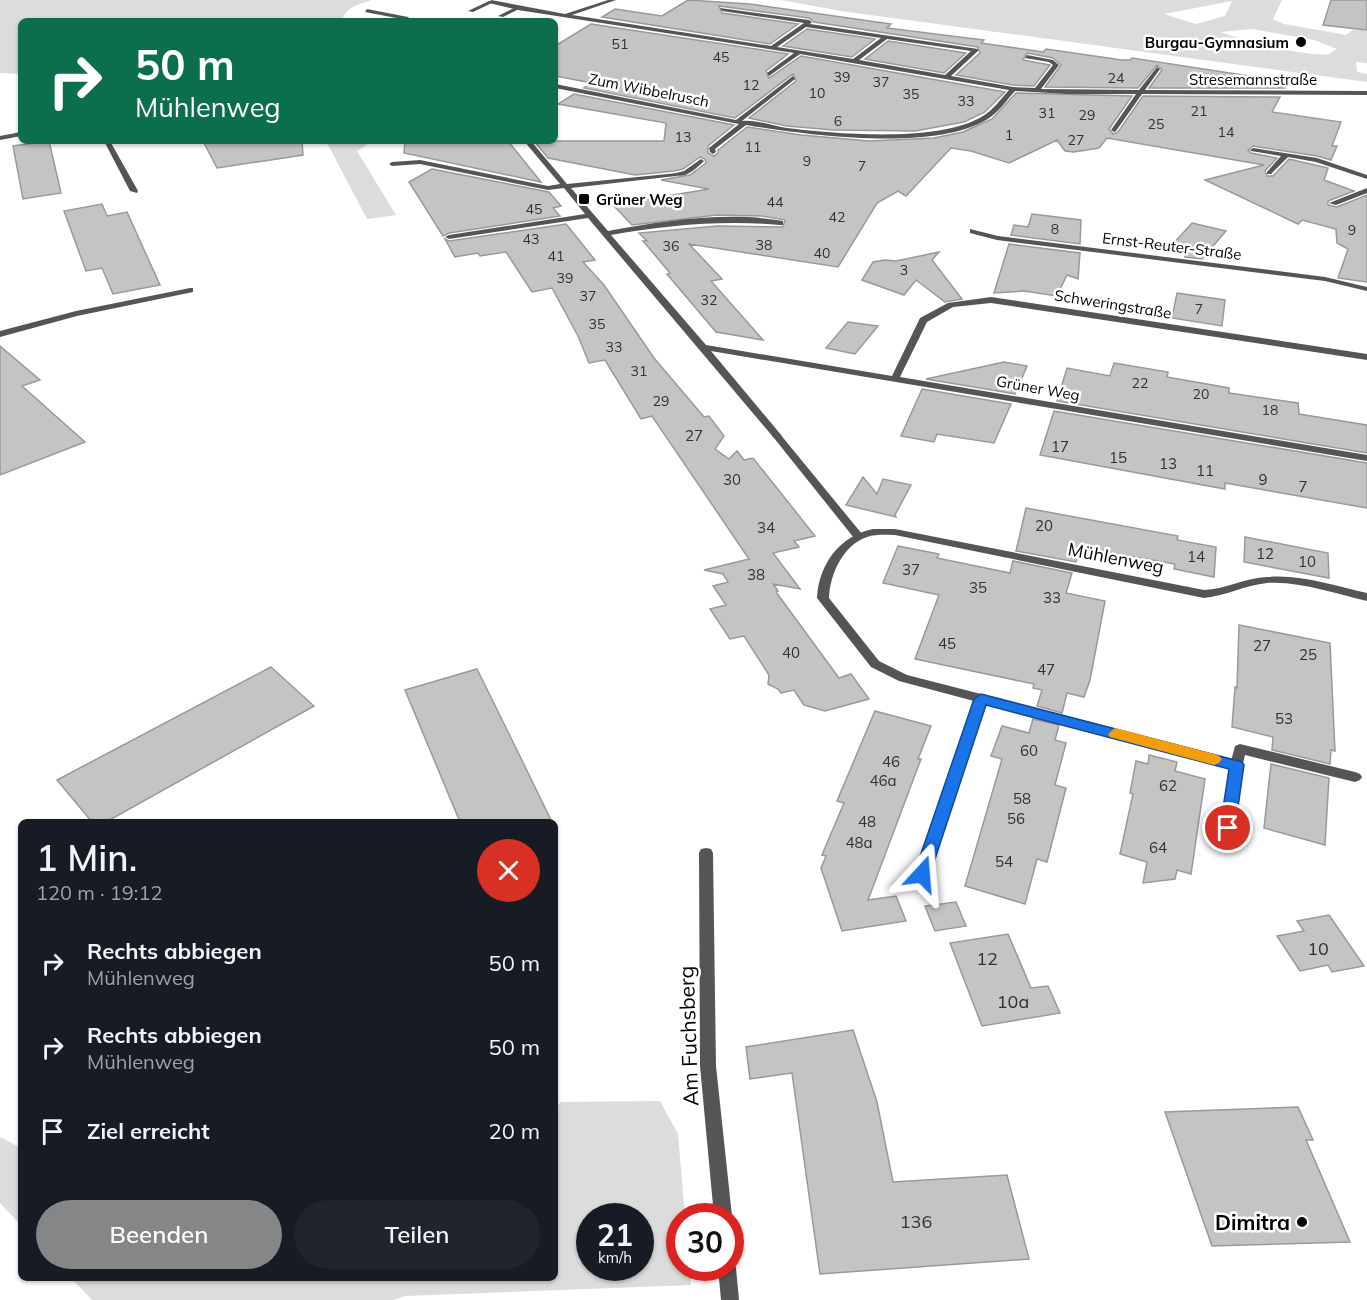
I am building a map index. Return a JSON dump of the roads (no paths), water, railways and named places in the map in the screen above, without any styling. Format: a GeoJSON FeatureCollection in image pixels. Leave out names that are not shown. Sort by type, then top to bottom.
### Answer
{"type":"FeatureCollection","features":[{"type":"Feature","properties":{"kind":"street"},"geometry":{"type":"LineString","coordinates":[[558,18],[613,0]]}},
{"type":"Feature","properties":{"kind":"street"},"geometry":{"type":"LineString","coordinates":[[471,10],[491,2],[564,16]]}},
{"type":"Feature","properties":{"kind":"street"},"geometry":{"type":"LineString","coordinates":[[501,16],[518,8]]}},
{"type":"Feature","properties":{"kind":"street"},"geometry":{"type":"LineString","coordinates":[[722,9],[809,22],[772,48]]}},
{"type":"Feature","properties":{"kind":"street"},"geometry":{"type":"LineString","coordinates":[[368,11],[406,18]]}},
{"type":"Feature","properties":{"kind":"street","name":"Stresemannstraße"},"geometry":{"type":"LineString","coordinates":[[564,16],[799,52],[1013,89],[1367,93]]}},
{"type":"Feature","properties":{"kind":"street"},"geometry":{"type":"LineString","coordinates":[[804,25],[976,50],[945,78]]}},
{"type":"Feature","properties":{"kind":"street"},"geometry":{"type":"LineString","coordinates":[[854,61],[886,37]]}},
{"type":"Feature","properties":{"kind":"street"},"geometry":{"type":"LineString","coordinates":[[769,74],[799,52]]}},
{"type":"Feature","properties":{"kind":"street"},"geometry":{"type":"LineString","coordinates":[[1027,57],[1051,61],[1056,65],[1036,91]]}},
{"type":"Feature","properties":{"kind":"street"},"geometry":{"type":"LineString","coordinates":[[1114,130],[1157,69]]}},
{"type":"Feature","properties":{"kind":"street"},"geometry":{"type":"LineString","coordinates":[[713,152],[711,149],[793,78]]}},
{"type":"Feature","properties":{"kind":"street","name":"Zum Wibbelrusch"},"geometry":{"type":"LineString","coordinates":[[558,87],[799,131],[853,136],[935,133],[970,125],[984,119],[994,111],[1013,89]]}},
{"type":"Feature","properties":{"kind":"street"},"geometry":{"type":"LineString","coordinates":[[0,138],[18,135]]}},
{"type":"Feature","properties":{"kind":"street"},"geometry":{"type":"LineString","coordinates":[[109,144],[134,191]]}},
{"type":"Feature","properties":{"kind":"street"},"geometry":{"type":"LineString","coordinates":[[530,144],[703,347],[858,536],[845,544],[838,553],[823,585],[823,598],[875,664],[903,678],[1237,765]]}},
{"type":"Feature","properties":{"kind":"street"},"geometry":{"type":"LineString","coordinates":[[1253,150],[1317,160],[1367,177]]}},
{"type":"Feature","properties":{"kind":"street"},"geometry":{"type":"LineString","coordinates":[[1269,173],[1287,154]]}},
{"type":"Feature","properties":{"kind":"street"},"geometry":{"type":"LineString","coordinates":[[392,165],[420,162],[548,188],[676,174],[687,172],[701,161]]}},
{"type":"Feature","properties":{"kind":"street"},"geometry":{"type":"LineString","coordinates":[[1333,202],[1367,190]]}},
{"type":"Feature","properties":{"kind":"street"},"geometry":{"type":"LineString","coordinates":[[449,237],[591,215]]}},
{"type":"Feature","properties":{"kind":"street"},"geometry":{"type":"LineString","coordinates":[[607,233],[703,221],[753,220],[780,223]]}},
{"type":"Feature","properties":{"kind":"street","name":"Ernst-Reuter-Straße"},"geometry":{"type":"LineString","coordinates":[[973,231],[997,238],[1324,279],[1367,289]]}},
{"type":"Feature","properties":{"kind":"street"},"geometry":{"type":"LineString","coordinates":[[0,334],[76,314],[190,290]]}},
{"type":"Feature","properties":{"kind":"street","name":"Schweringstraße"},"geometry":{"type":"LineString","coordinates":[[895,379],[923,320],[951,305],[991,300],[1367,357]]}},
{"type":"Feature","properties":{"kind":"street","name":"Grüner Weg"},"geometry":{"type":"LineString","coordinates":[[703,347],[1367,458]]}},
{"type":"Feature","properties":{"kind":"street","name":"Mühlenweg"},"geometry":{"type":"LineString","coordinates":[[858,536],[881,531],[895,532],[1204,594],[1219,594],[1253,582],[1267,580],[1285,581],[1367,597]]}},
{"type":"Feature","properties":{"kind":"street"},"geometry":{"type":"LineString","coordinates":[[922,874],[981,699]]}},
{"type":"Feature","properties":{"kind":"street"},"geometry":{"type":"LineString","coordinates":[[1228,828],[1240,749],[1355,777]]}},
{"type":"Feature","properties":{"kind":"street","name":"Am Fuchsberg"},"geometry":{"type":"LineString","coordinates":[[706,853],[708,1066],[722,1203]]}},
{"type":"Feature","properties":{"kind":"street"},"geometry":{"type":"LineString","coordinates":[[728,1281],[730,1300]]}},
{"type":"Feature","properties":{"kind":"place","name":"Burgau-Gymnasium"},"geometry":{"type":"Point","coordinates":[1301,42]}},
{"type":"Feature","properties":{"kind":"place","name":"Grüner Weg"},"geometry":{"type":"Point","coordinates":[584,199]}},
{"type":"Feature","properties":{"kind":"place","name":"Dimitra"},"geometry":{"type":"Point","coordinates":[1302,1222]}}]}
